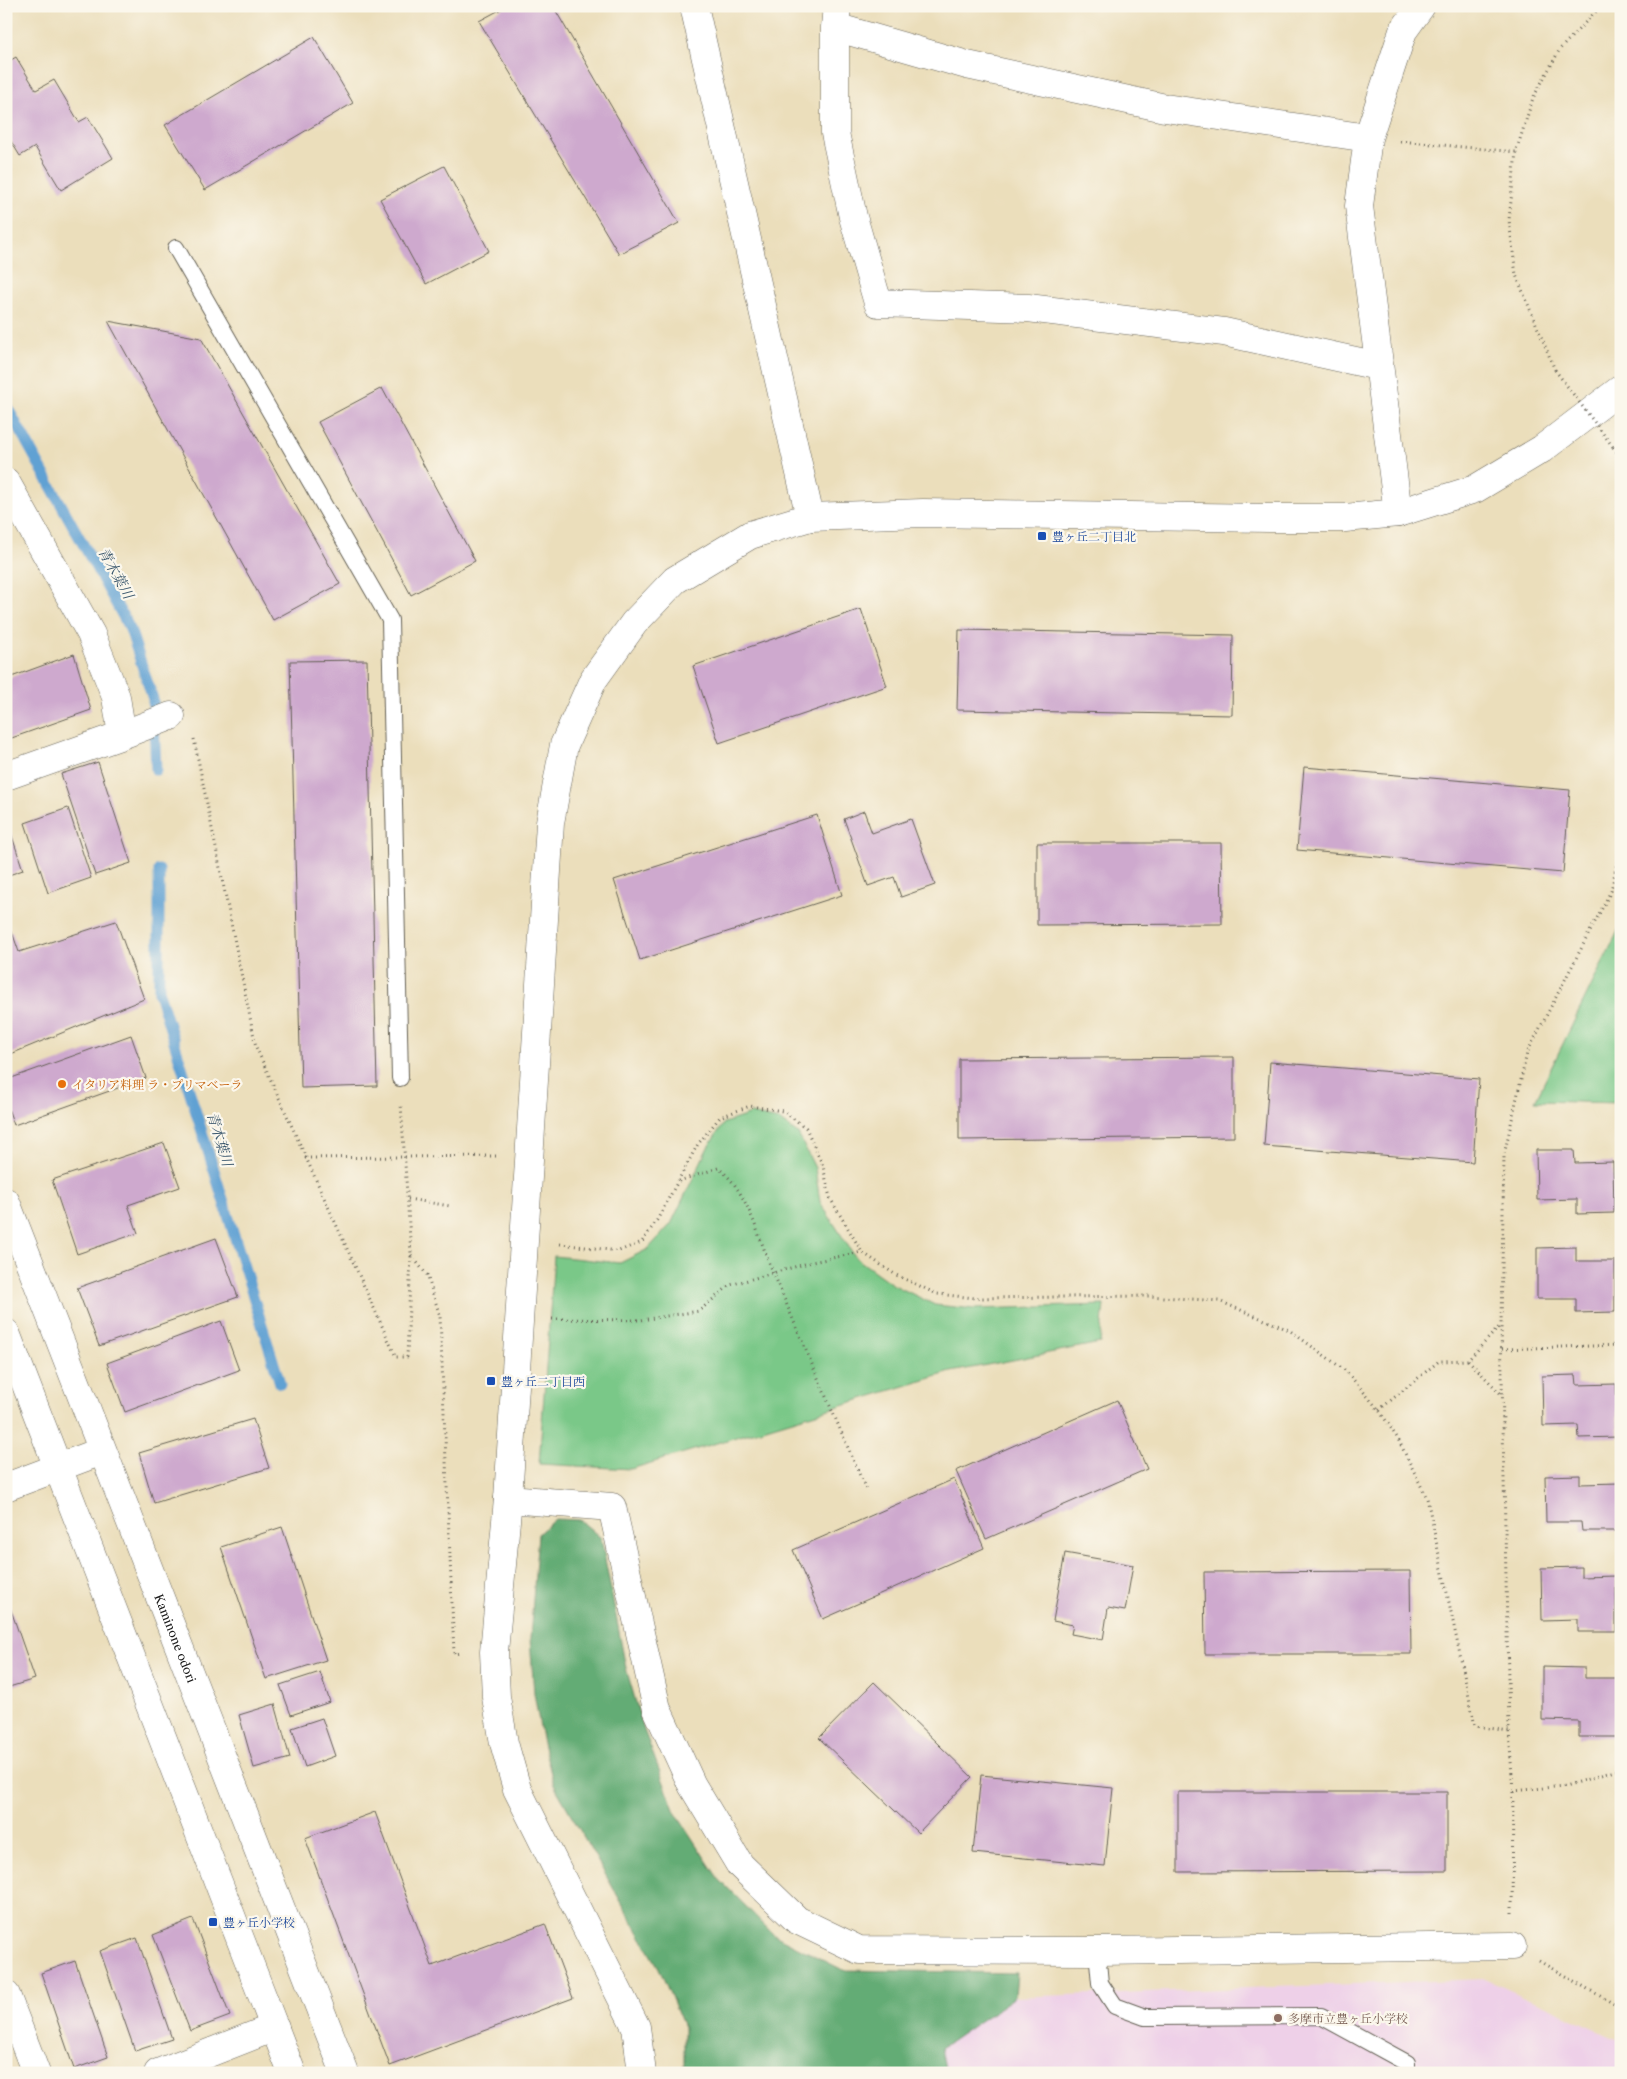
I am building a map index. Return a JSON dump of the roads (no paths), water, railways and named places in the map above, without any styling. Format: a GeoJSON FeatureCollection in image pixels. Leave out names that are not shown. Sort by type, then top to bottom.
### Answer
{"type":"FeatureCollection","features":[{"type":"Feature","properties":{"kind":"street"},"geometry":{"type":"LineString","coordinates":[[694,6],[810,517]]}},
{"type":"Feature","properties":{"kind":"street"},"geometry":{"type":"LineString","coordinates":[[1398,512],[1359,206],[1368,138],[1403,31],[1421,6]]}},
{"type":"Feature","properties":{"kind":"street"},"geometry":{"type":"LineString","coordinates":[[1368,138],[1164,108],[967,65],[836,16],[835,133],[853,217],[878,303],[1028,308],[1224,332],[1378,366]]}},
{"type":"Feature","properties":{"kind":"street"},"geometry":{"type":"LineString","coordinates":[[642,2073],[636,2027],[517,1789],[504,1743],[496,1697],[494,1652],[508,1499],[550,823],[564,745],[592,680],[634,622],[676,580],[750,535],[810,517],[923,512],[1345,518],[1398,512],[1475,489],[1542,448],[1621,389]]}},
{"type":"Feature","properties":{"kind":"street"},"geometry":{"type":"LineString","coordinates":[[6,482],[91,634],[129,733]]}},
{"type":"Feature","properties":{"kind":"street"},"geometry":{"type":"LineString","coordinates":[[6,776],[129,733],[171,716]]}},
{"type":"Feature","properties":{"kind":"street","name":"Kaminone odori"},"geometry":{"type":"LineString","coordinates":[[6,1202],[345,2073]]}},
{"type":"Feature","properties":{"kind":"street"},"geometry":{"type":"LineString","coordinates":[[6,1333],[292,2073]]}},
{"type":"Feature","properties":{"kind":"street"},"geometry":{"type":"LineString","coordinates":[[6,1487],[102,1451]]}},
{"type":"Feature","properties":{"kind":"street"},"geometry":{"type":"LineString","coordinates":[[508,1499],[612,1507],[655,1700],[661,1718],[692,1785],[740,1865],[796,1920],[860,1950],[1097,1951],[1512,1946]]}},
{"type":"Feature","properties":{"kind":"street"},"geometry":{"type":"LineString","coordinates":[[6,1995],[36,2073]]}},
{"type":"Feature","properties":{"kind":"street"},"geometry":{"type":"LineString","coordinates":[[158,2073],[275,2027]]}},
{"type":"Feature","properties":{"kind":"lane"},"geometry":{"type":"LineString","coordinates":[[176,248],[390,620],[400,1078]]}},
{"type":"Feature","properties":{"kind":"lane"},"geometry":{"type":"LineString","coordinates":[[1097,1951],[1100,1983],[1115,2006],[1145,2017],[1321,2016],[1407,2063],[1407,2073]]}},
{"type":"Feature","properties":{"kind":"waterway","name":"青木葉川"},"geometry":{"type":"LineString","coordinates":[[6,405],[130,629],[153,699],[156,770]]}},
{"type":"Feature","properties":{"kind":"waterway","name":"青木葉川"},"geometry":{"type":"LineString","coordinates":[[159,870],[159,993],[280,1383]]}},
{"type":"Feature","properties":{"kind":"place","name":"豊ヶ丘二丁目北"},"geometry":{"type":"Point","coordinates":[1042,536]}},
{"type":"Feature","properties":{"kind":"place","name":"イタリア料理 ラ・プリマベーラ"},"geometry":{"type":"Point","coordinates":[62,1084]}},
{"type":"Feature","properties":{"kind":"place","name":"豊ヶ丘二丁目西"},"geometry":{"type":"Point","coordinates":[491,1381]}},
{"type":"Feature","properties":{"kind":"place","name":"豊ヶ丘小学校"},"geometry":{"type":"Point","coordinates":[213,1922]}},
{"type":"Feature","properties":{"kind":"place","name":"多摩市立豊ヶ丘小学校"},"geometry":{"type":"Point","coordinates":[1278,2018]}}]}
